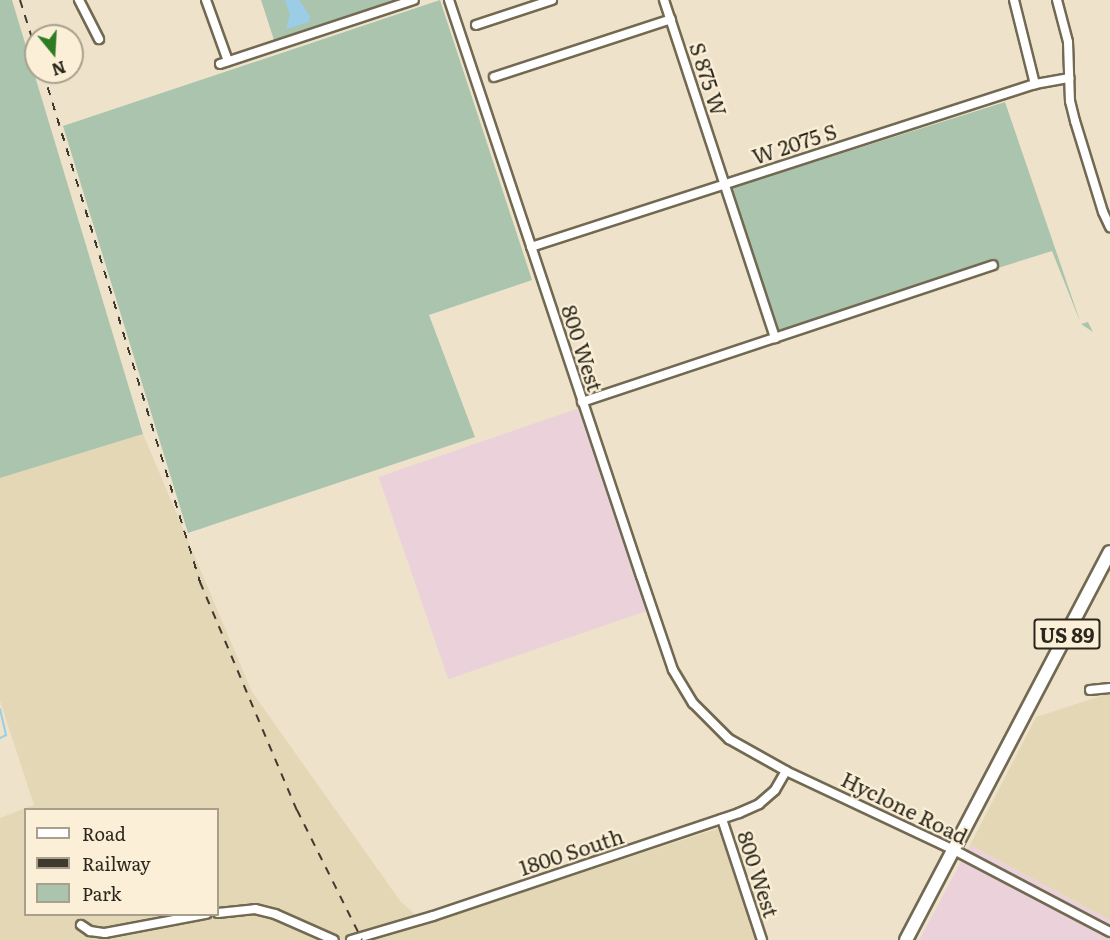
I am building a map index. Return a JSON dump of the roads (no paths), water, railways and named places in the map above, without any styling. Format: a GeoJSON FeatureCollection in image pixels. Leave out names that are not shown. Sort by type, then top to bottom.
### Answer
{"type":"FeatureCollection","features":[{"type":"Feature","properties":{"kind":"highway","name":"US 89"},"geometry":{"type":"LineString","coordinates":[[906,940],[1110,552]]}},
{"type":"Feature","properties":{"kind":"street"},"geometry":{"type":"LineString","coordinates":[[79,0],[99,39]]}},
{"type":"Feature","properties":{"kind":"street"},"geometry":{"type":"LineString","coordinates":[[206,0],[224,63],[414,0]]}},
{"type":"Feature","properties":{"kind":"street","name":"800 West"},"geometry":{"type":"LineString","coordinates":[[450,0],[673,670],[693,704]]}},
{"type":"Feature","properties":{"kind":"street"},"geometry":{"type":"LineString","coordinates":[[476,25],[552,0]]}},
{"type":"Feature","properties":{"kind":"street","name":"S 875 W"},"geometry":{"type":"LineString","coordinates":[[664,0],[775,338]]}},
{"type":"Feature","properties":{"kind":"street"},"geometry":{"type":"LineString","coordinates":[[1014,0],[1035,84]]}},
{"type":"Feature","properties":{"kind":"street"},"geometry":{"type":"LineString","coordinates":[[1057,0],[1068,42],[1069,78],[1075,121],[1103,212],[1110,227]]}},
{"type":"Feature","properties":{"kind":"street"},"geometry":{"type":"LineString","coordinates":[[494,77],[671,20]]}},
{"type":"Feature","properties":{"kind":"street","name":"W 2075 S"},"geometry":{"type":"LineString","coordinates":[[531,247],[1035,84],[1069,78]]}},
{"type":"Feature","properties":{"kind":"street"},"geometry":{"type":"LineString","coordinates":[[582,402],[993,265]]}},
{"type":"Feature","properties":{"kind":"street"},"geometry":{"type":"LineString","coordinates":[[1090,690],[1110,688]]}},
{"type":"Feature","properties":{"kind":"street","name":"Hyclone Road"},"geometry":{"type":"LineString","coordinates":[[693,704],[729,739],[786,771],[954,850],[1110,932]]}},
{"type":"Feature","properties":{"kind":"street","name":"1800 South"},"geometry":{"type":"LineString","coordinates":[[351,940],[433,916],[722,819],[759,804],[776,790],[786,771]]}},
{"type":"Feature","properties":{"kind":"street","name":"800 West"},"geometry":{"type":"LineString","coordinates":[[722,819],[762,940]]}},
{"type":"Feature","properties":{"kind":"street"},"geometry":{"type":"LineString","coordinates":[[219,913],[255,909],[275,914],[334,940]]}},
{"type":"Feature","properties":{"kind":"street"},"geometry":{"type":"LineString","coordinates":[[81,925],[90,931],[105,933],[200,916]]}},
{"type":"Feature","properties":{"kind":"water"},"geometry":{"type":"Polygon","coordinates":[[[285,0],[299,0],[310,16],[309,22],[286,29],[290,15],[285,0]]]}},
{"type":"Feature","properties":{"kind":"waterway"},"geometry":{"type":"LineString","coordinates":[[0,709],[6,735],[0,738]]}},
{"type":"Feature","properties":{"kind":"railway"},"geometry":{"type":"LineString","coordinates":[[20,0],[28,24]]}},
{"type":"Feature","properties":{"kind":"railway"},"geometry":{"type":"LineString","coordinates":[[47,84],[200,582],[297,810],[362,940]]}}]}
